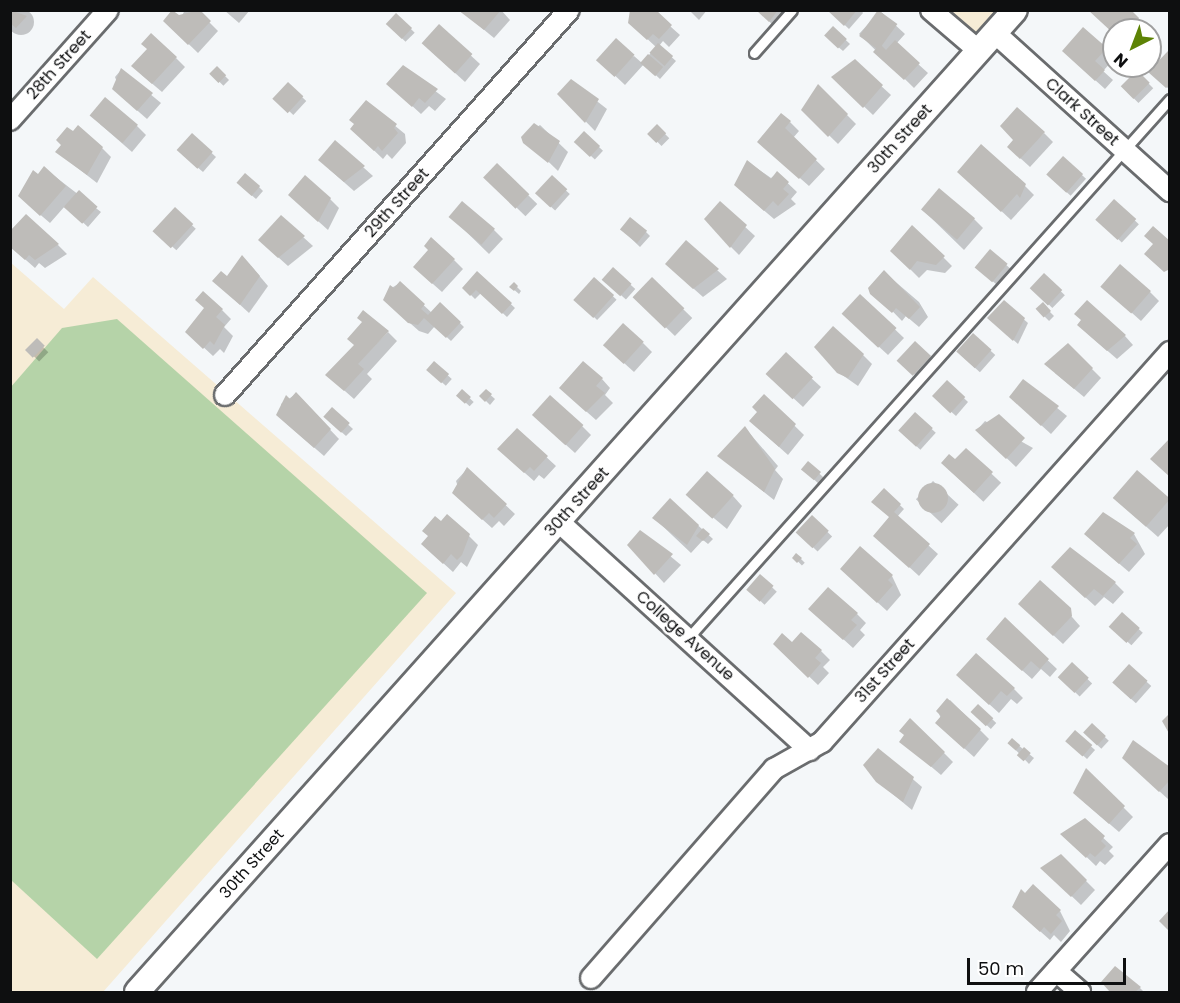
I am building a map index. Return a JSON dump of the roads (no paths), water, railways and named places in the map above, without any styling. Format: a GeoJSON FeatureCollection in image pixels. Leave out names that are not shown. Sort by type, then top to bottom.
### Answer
{"type":"FeatureCollection","features":[{"type":"Feature","properties":{"kind":"street","name":"28th Street"},"geometry":{"type":"LineString","coordinates":[[10,120],[108,10]]}},
{"type":"Feature","properties":{"kind":"street","name":"29th Street"},"geometry":{"type":"LineString","coordinates":[[225,395],[569,10]]}},
{"type":"Feature","properties":{"kind":"street"},"geometry":{"type":"LineString","coordinates":[[931,10],[979,51]]}},
{"type":"Feature","properties":{"kind":"street","name":"30th Street"},"geometry":{"type":"LineString","coordinates":[[137,993],[1015,10]]}},
{"type":"Feature","properties":{"kind":"street","name":"Clark Street"},"geometry":{"type":"LineString","coordinates":[[995,33],[1170,191]]}},
{"type":"Feature","properties":{"kind":"street","name":"31st Street"},"geometry":{"type":"LineString","coordinates":[[591,978],[774,769],[810,750],[1170,352]]}},
{"type":"Feature","properties":{"kind":"street","name":"College Avenue"},"geometry":{"type":"LineString","coordinates":[[560,522],[810,750]]}},
{"type":"Feature","properties":{"kind":"street"},"geometry":{"type":"LineString","coordinates":[[1036,993],[1170,844]]}},
{"type":"Feature","properties":{"kind":"street"},"geometry":{"type":"LineString","coordinates":[[1056,971],[1080,993]]}},
{"type":"Feature","properties":{"kind":"lane"},"geometry":{"type":"LineString","coordinates":[[754,53],[792,10]]}},
{"type":"Feature","properties":{"kind":"lane"},"geometry":{"type":"LineString","coordinates":[[688,638],[1170,99]]}}]}
